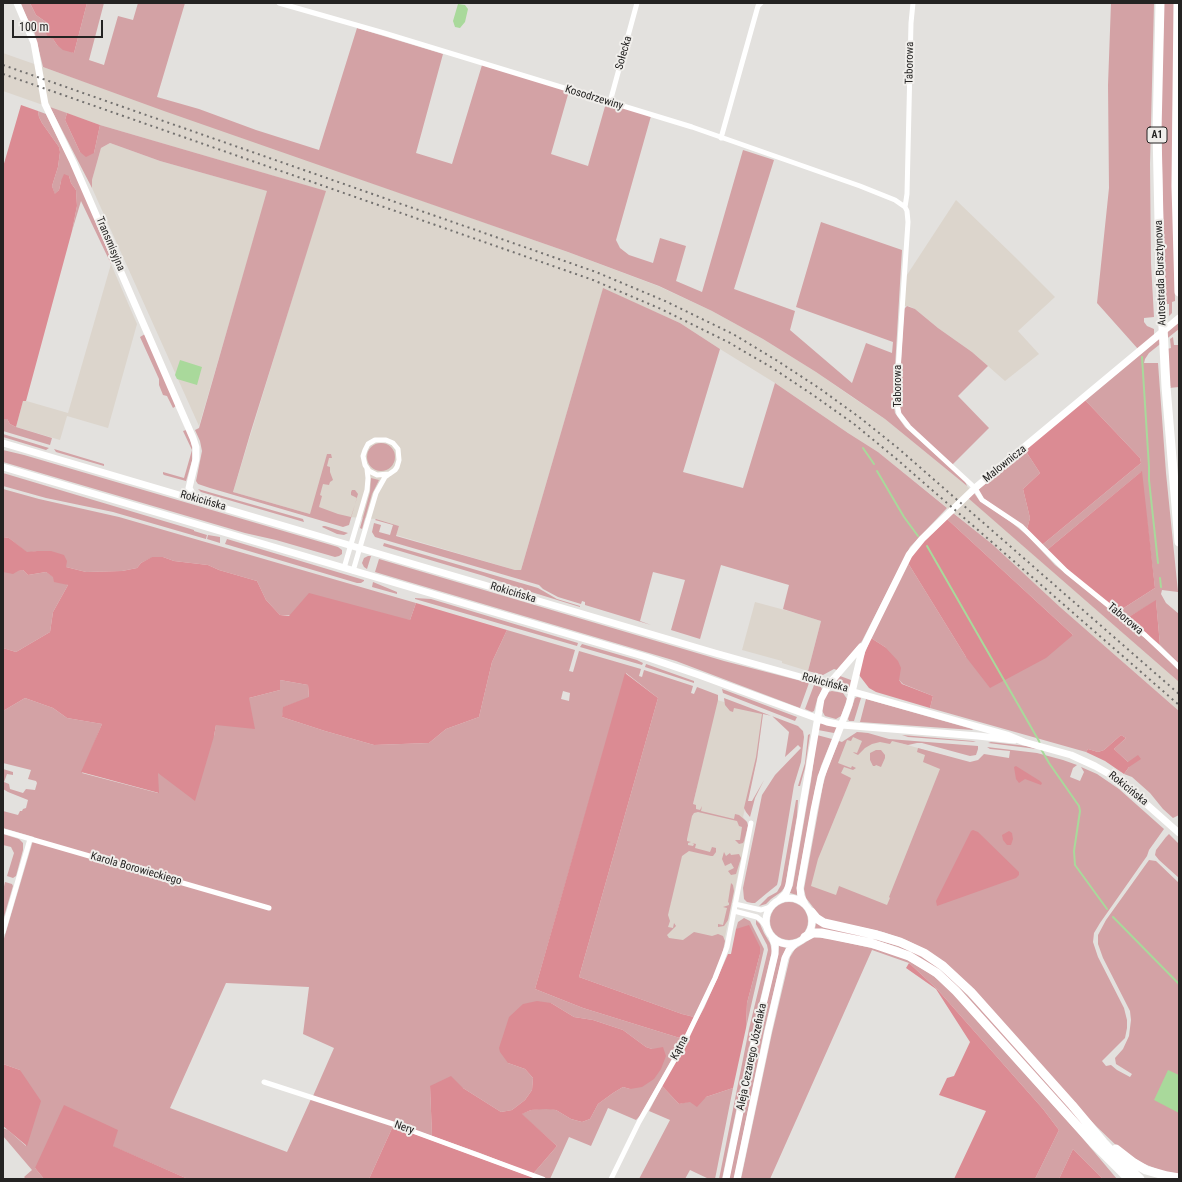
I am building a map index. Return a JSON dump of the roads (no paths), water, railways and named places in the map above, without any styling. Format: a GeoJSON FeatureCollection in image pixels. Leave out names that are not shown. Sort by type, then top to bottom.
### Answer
{"type":"FeatureCollection","features":[{"type":"Feature","properties":{"kind":"highway","name":"Autostrada Bursztynowa"},"geometry":{"type":"LineString","coordinates":[[1160,3],[1157,159],[1162,322],[1170,449],[1179,542]]}},
{"type":"Feature","properties":{"kind":"highway","name":"Autostrada Bursztynowa"},"geometry":{"type":"LineString","coordinates":[[1178,3],[1176,165],[1179,292]]}},
{"type":"Feature","properties":{"kind":"highway"},"geometry":{"type":"LineString","coordinates":[[811,912],[816,918],[824,923],[877,935],[900,942],[924,953],[955,976],[971,992],[1116,1156],[1140,1179]]}},
{"type":"Feature","properties":{"kind":"highway"},"geometry":{"type":"LineString","coordinates":[[805,937],[821,933],[871,943],[909,956],[937,973],[961,996],[1093,1143],[1129,1179]]}},
{"type":"Feature","properties":{"kind":"highway"},"geometry":{"type":"LineString","coordinates":[[1072,1105],[1107,1141],[1134,1163],[1152,1172],[1179,1178]]}},
{"type":"Feature","properties":{"kind":"highway"},"geometry":{"type":"LineString","coordinates":[[1093,1143],[1121,1179]]}},
{"type":"Feature","properties":{"kind":"main road","name":"Transmisyjna"},"geometry":{"type":"LineString","coordinates":[[17,3],[34,43],[42,93],[47,110],[74,162],[193,438],[196,447],[196,458],[189,485]]}},
{"type":"Feature","properties":{"kind":"main road","name":"Malownicza"},"geometry":{"type":"LineString","coordinates":[[853,691],[859,660],[867,639],[912,551],[922,539],[975,488],[1179,318]]}},
{"type":"Feature","properties":{"kind":"main road","name":"Rokicińska"},"geometry":{"type":"LineString","coordinates":[[3,443],[360,547],[715,653],[1008,735],[1024,742],[1082,760],[1105,771],[1130,789],[1179,833]]}},
{"type":"Feature","properties":{"kind":"main road","name":"Rokicińska"},"geometry":{"type":"LineString","coordinates":[[3,467],[656,661],[705,677],[816,719],[842,725],[978,736],[1024,742]]}},
{"type":"Feature","properties":{"kind":"main road"},"geometry":{"type":"LineString","coordinates":[[174,493],[189,485],[195,499]]}},
{"type":"Feature","properties":{"kind":"main road","name":"Malownicza"},"geometry":{"type":"LineString","coordinates":[[829,684],[867,639]]}},
{"type":"Feature","properties":{"kind":"main road"},"geometry":{"type":"LineString","coordinates":[[829,684],[821,699],[816,719],[808,782],[789,885],[786,893],[770,907],[766,918],[766,927],[772,937],[783,943],[796,943],[805,937],[811,926],[811,912],[801,896],[800,888],[817,792],[826,762],[842,725],[853,691]]}},
{"type":"Feature","properties":{"kind":"main road"},"geometry":{"type":"LineString","coordinates":[[779,900],[791,897],[805,904]]}},
{"type":"Feature","properties":{"kind":"main road","name":"Aleja Cezarego Józefiaka"},"geometry":{"type":"LineString","coordinates":[[726,1179],[757,1030],[775,954],[775,945],[772,937]]}},
{"type":"Feature","properties":{"kind":"main road","name":"Aleja Cezarego Józefiaka"},"geometry":{"type":"LineString","coordinates":[[737,1179],[786,955],[790,948],[796,943]]}},
{"type":"Feature","properties":{"kind":"street","name":"Kosodrzewiny"},"geometry":{"type":"LineString","coordinates":[[279,3],[384,33],[692,127],[860,186],[896,200],[905,207]]}},
{"type":"Feature","properties":{"kind":"street","name":"Sołecka"},"geometry":{"type":"LineString","coordinates":[[610,102],[637,3]]}},
{"type":"Feature","properties":{"kind":"street"},"geometry":{"type":"LineString","coordinates":[[721,138],[758,6],[761,3]]}},
{"type":"Feature","properties":{"kind":"street","name":"Taborowa"},"geometry":{"type":"LineString","coordinates":[[913,3],[907,194],[905,207],[908,212],[908,217],[897,379],[897,410],[901,418],[909,427],[975,488],[982,500],[1021,526],[1066,571],[1157,646],[1179,667]]}},
{"type":"Feature","properties":{"kind":"street"},"geometry":{"type":"LineString","coordinates":[[344,568],[367,490],[368,478],[363,456],[366,448],[375,440],[386,440],[396,446],[400,457],[397,467],[382,481],[376,493],[353,571]]}},
{"type":"Feature","properties":{"kind":"street"},"geometry":{"type":"LineString","coordinates":[[366,468],[377,475],[389,474]]}},
{"type":"Feature","properties":{"kind":"street","name":"Kątna"},"geometry":{"type":"LineString","coordinates":[[611,1179],[639,1122],[683,1045],[716,978],[726,952],[751,822]]}},
{"type":"Feature","properties":{"kind":"street","name":"Karola Borowieckiego"},"geometry":{"type":"LineString","coordinates":[[3,831],[269,908]]}},
{"type":"Feature","properties":{"kind":"street"},"geometry":{"type":"LineString","coordinates":[[3,932],[30,839]]}},
{"type":"Feature","properties":{"kind":"street"},"geometry":{"type":"LineString","coordinates":[[735,904],[761,910],[770,907]]}},
{"type":"Feature","properties":{"kind":"street"},"geometry":{"type":"LineString","coordinates":[[734,911],[757,917],[766,927]]}},
{"type":"Feature","properties":{"kind":"street","name":"Nery"},"geometry":{"type":"LineString","coordinates":[[264,1082],[396,1125],[543,1179]]}},
{"type":"Feature","properties":{"kind":"waterway"},"geometry":{"type":"LineString","coordinates":[[1142,357],[1149,480],[1158,563]]}},
{"type":"Feature","properties":{"kind":"waterway"},"geometry":{"type":"LineString","coordinates":[[863,448],[874,464]]}},
{"type":"Feature","properties":{"kind":"waterway"},"geometry":{"type":"LineString","coordinates":[[877,471],[904,517],[918,536]]}},
{"type":"Feature","properties":{"kind":"waterway"},"geometry":{"type":"LineString","coordinates":[[927,546],[1040,745]]}},
{"type":"Feature","properties":{"kind":"waterway"},"geometry":{"type":"LineString","coordinates":[[1160,578],[1161,587]]}},
{"type":"Feature","properties":{"kind":"waterway"},"geometry":{"type":"LineString","coordinates":[[1041,749],[1079,806],[1080,811],[1074,851],[1075,865],[1107,909]]}},
{"type":"Feature","properties":{"kind":"waterway"},"geometry":{"type":"LineString","coordinates":[[1113,917],[1179,984]]}},
{"type":"Feature","properties":{"kind":"railway"},"geometry":{"type":"LineString","coordinates":[[3,65],[596,272],[665,301],[733,334],[819,388],[899,449],[1179,694]]}},
{"type":"Feature","properties":{"kind":"railway"},"geometry":{"type":"LineString","coordinates":[[3,74],[593,280],[661,309],[728,342],[771,367],[854,424],[893,456],[1179,705]]}}]}
